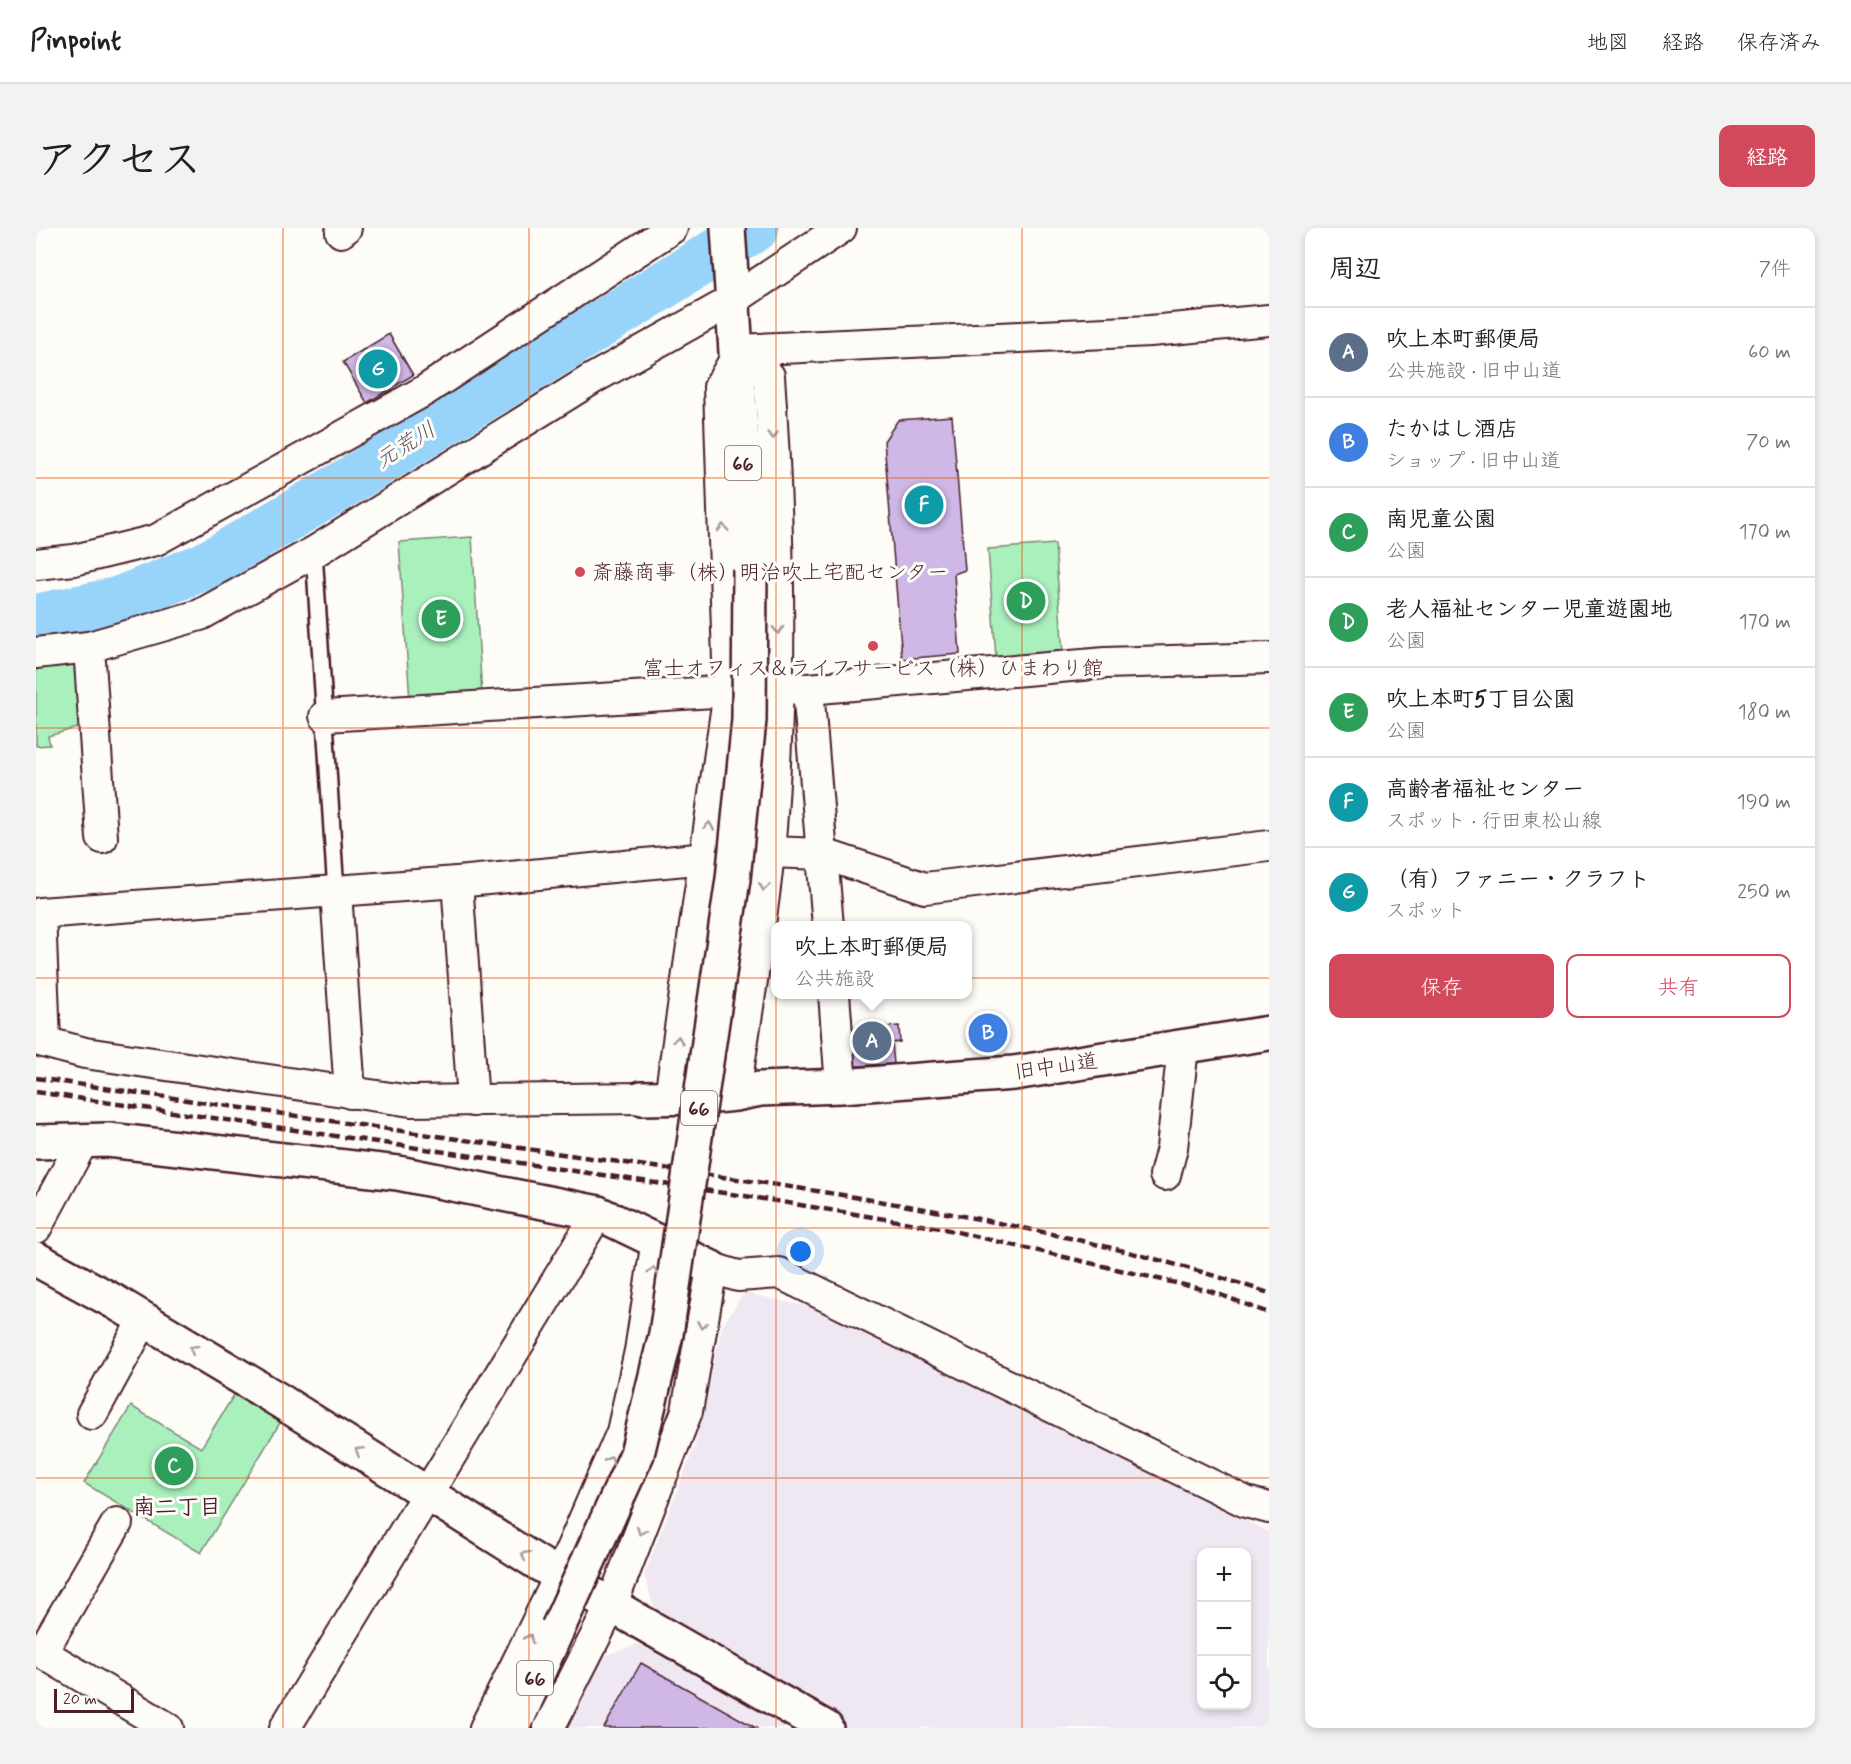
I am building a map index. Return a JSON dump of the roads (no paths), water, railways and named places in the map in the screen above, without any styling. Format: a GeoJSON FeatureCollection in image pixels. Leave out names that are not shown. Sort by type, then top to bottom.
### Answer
{"type":"FeatureCollection","features":[{"type":"Feature","properties":{"kind":"street"},"geometry":{"type":"LineString","coordinates":[[36,564],[74,560],[156,540],[424,391],[672,228]]}},
{"type":"Feature","properties":{"kind":"street","name":"66"},"geometry":{"type":"LineString","coordinates":[[513,1728],[637,1454],[666,1334],[733,879],[749,720],[750,569],[728,228]]}},
{"type":"Feature","properties":{"kind":"street"},"geometry":{"type":"LineString","coordinates":[[36,653],[89,647],[200,615],[314,552],[841,228]]}},
{"type":"Feature","properties":{"kind":"street"},"geometry":{"type":"LineString","coordinates":[[737,353],[1150,331],[1269,320]]}},
{"type":"Feature","properties":{"kind":"street"},"geometry":{"type":"LineString","coordinates":[[737,353],[769,376],[793,689],[823,854],[828,921]]}},
{"type":"Feature","properties":{"kind":"street"},"geometry":{"type":"LineString","coordinates":[[737,353],[718,387],[729,691],[705,859],[656,1098],[411,1101],[85,1053],[41,1041],[40,913],[457,882],[705,859],[769,852],[823,854],[925,888],[1172,856],[1269,846]]}},
{"type":"Feature","properties":{"kind":"street"},"geometry":{"type":"LineString","coordinates":[[89,647],[102,838]]}},
{"type":"Feature","properties":{"kind":"street"},"geometry":{"type":"LineString","coordinates":[[325,716],[793,689],[1105,663],[1269,658]]}},
{"type":"Feature","properties":{"kind":"street"},"geometry":{"type":"LineString","coordinates":[[735,1094],[793,689]]}},
{"type":"Feature","properties":{"kind":"street"},"geometry":{"type":"LineString","coordinates":[[457,882],[473,1101]]}},
{"type":"Feature","properties":{"kind":"street"},"geometry":{"type":"LineString","coordinates":[[336,892],[350,1093]]}},
{"type":"Feature","properties":{"kind":"street"},"geometry":{"type":"LineString","coordinates":[[834,999],[841,1086]]}},
{"type":"Feature","properties":{"kind":"street","name":"旧中山道"},"geometry":{"type":"LineString","coordinates":[[656,1098],[1014,1073],[1269,1032]]}},
{"type":"Feature","properties":{"kind":"street"},"geometry":{"type":"LineString","coordinates":[[1165,1175],[1172,1148],[1183,1047]]}},
{"type":"Feature","properties":{"kind":"street"},"geometry":{"type":"LineString","coordinates":[[36,1228],[83,1141]]}},
{"type":"Feature","properties":{"kind":"street"},"geometry":{"type":"LineString","coordinates":[[36,1142],[119,1141],[398,1173],[598,1212],[712,1268],[738,1276],[779,1273],[1246,1502],[1269,1508]]}},
{"type":"Feature","properties":{"kind":"street"},"geometry":{"type":"LineString","coordinates":[[285,1728],[598,1212]]}},
{"type":"Feature","properties":{"kind":"street"},"geometry":{"type":"LineString","coordinates":[[485,1728],[560,1575],[622,1432],[640,1351],[657,1240]]}},
{"type":"Feature","properties":{"kind":"street"},"geometry":{"type":"LineString","coordinates":[[36,1259],[144,1319],[277,1399],[560,1575],[826,1728]]}},
{"type":"Feature","properties":{"kind":"street"},"geometry":{"type":"LineString","coordinates":[[549,1728],[612,1604],[687,1411],[712,1268]]}},
{"type":"Feature","properties":{"kind":"street"},"geometry":{"type":"LineString","coordinates":[[92,1414],[144,1319]]}},
{"type":"Feature","properties":{"kind":"street"},"geometry":{"type":"LineString","coordinates":[[117,1523],[39,1650],[168,1728]]}},
{"type":"Feature","properties":{"kind":"lane"},"geometry":{"type":"LineString","coordinates":[[314,552],[336,892]]}},
{"type":"Feature","properties":{"kind":"waterway","name":"元荒川"},"geometry":{"type":"LineString","coordinates":[[36,618],[117,601],[205,566],[338,488],[755,228]]}},
{"type":"Feature","properties":{"kind":"railway"},"geometry":{"type":"LineString","coordinates":[[36,1078],[725,1177],[883,1202],[1039,1231],[1116,1249],[1269,1293]]}},
{"type":"Feature","properties":{"kind":"railway"},"geometry":{"type":"LineString","coordinates":[[36,1092],[745,1196],[940,1228],[1210,1291],[1269,1313]]}},
{"type":"Feature","properties":{"kind":"place","name":"（有）ファニー・クラフト"},"geometry":{"type":"Point","coordinates":[378,369]}},
{"type":"Feature","properties":{"kind":"place","name":"高齢者福祉センター"},"geometry":{"type":"Point","coordinates":[924,505]}},
{"type":"Feature","properties":{"kind":"place","name":"斎藤商事（株）明治吹上宅配センター"},"geometry":{"type":"Point","coordinates":[580,572]}},
{"type":"Feature","properties":{"kind":"place","name":"老人福祉センター児童遊園地"},"geometry":{"type":"Point","coordinates":[1026,601]}},
{"type":"Feature","properties":{"kind":"place","name":"吹上本町5丁目公園"},"geometry":{"type":"Point","coordinates":[441,619]}},
{"type":"Feature","properties":{"kind":"place","name":"富士オフィス＆ライフサービス（株）ひまわり館"},"geometry":{"type":"Point","coordinates":[873,646]}},
{"type":"Feature","properties":{"kind":"place","name":"たかはし酒店"},"geometry":{"type":"Point","coordinates":[988,1033]}},
{"type":"Feature","properties":{"kind":"place","name":"吹上本町郵便局"},"geometry":{"type":"Point","coordinates":[872,1041]}},
{"type":"Feature","properties":{"kind":"place","name":"南児童公園"},"geometry":{"type":"Point","coordinates":[174,1466]}},
{"type":"Feature","properties":{"kind":"district","name":"南二丁目"},"geometry":{"type":"Point","coordinates":[177,1506]}}]}
